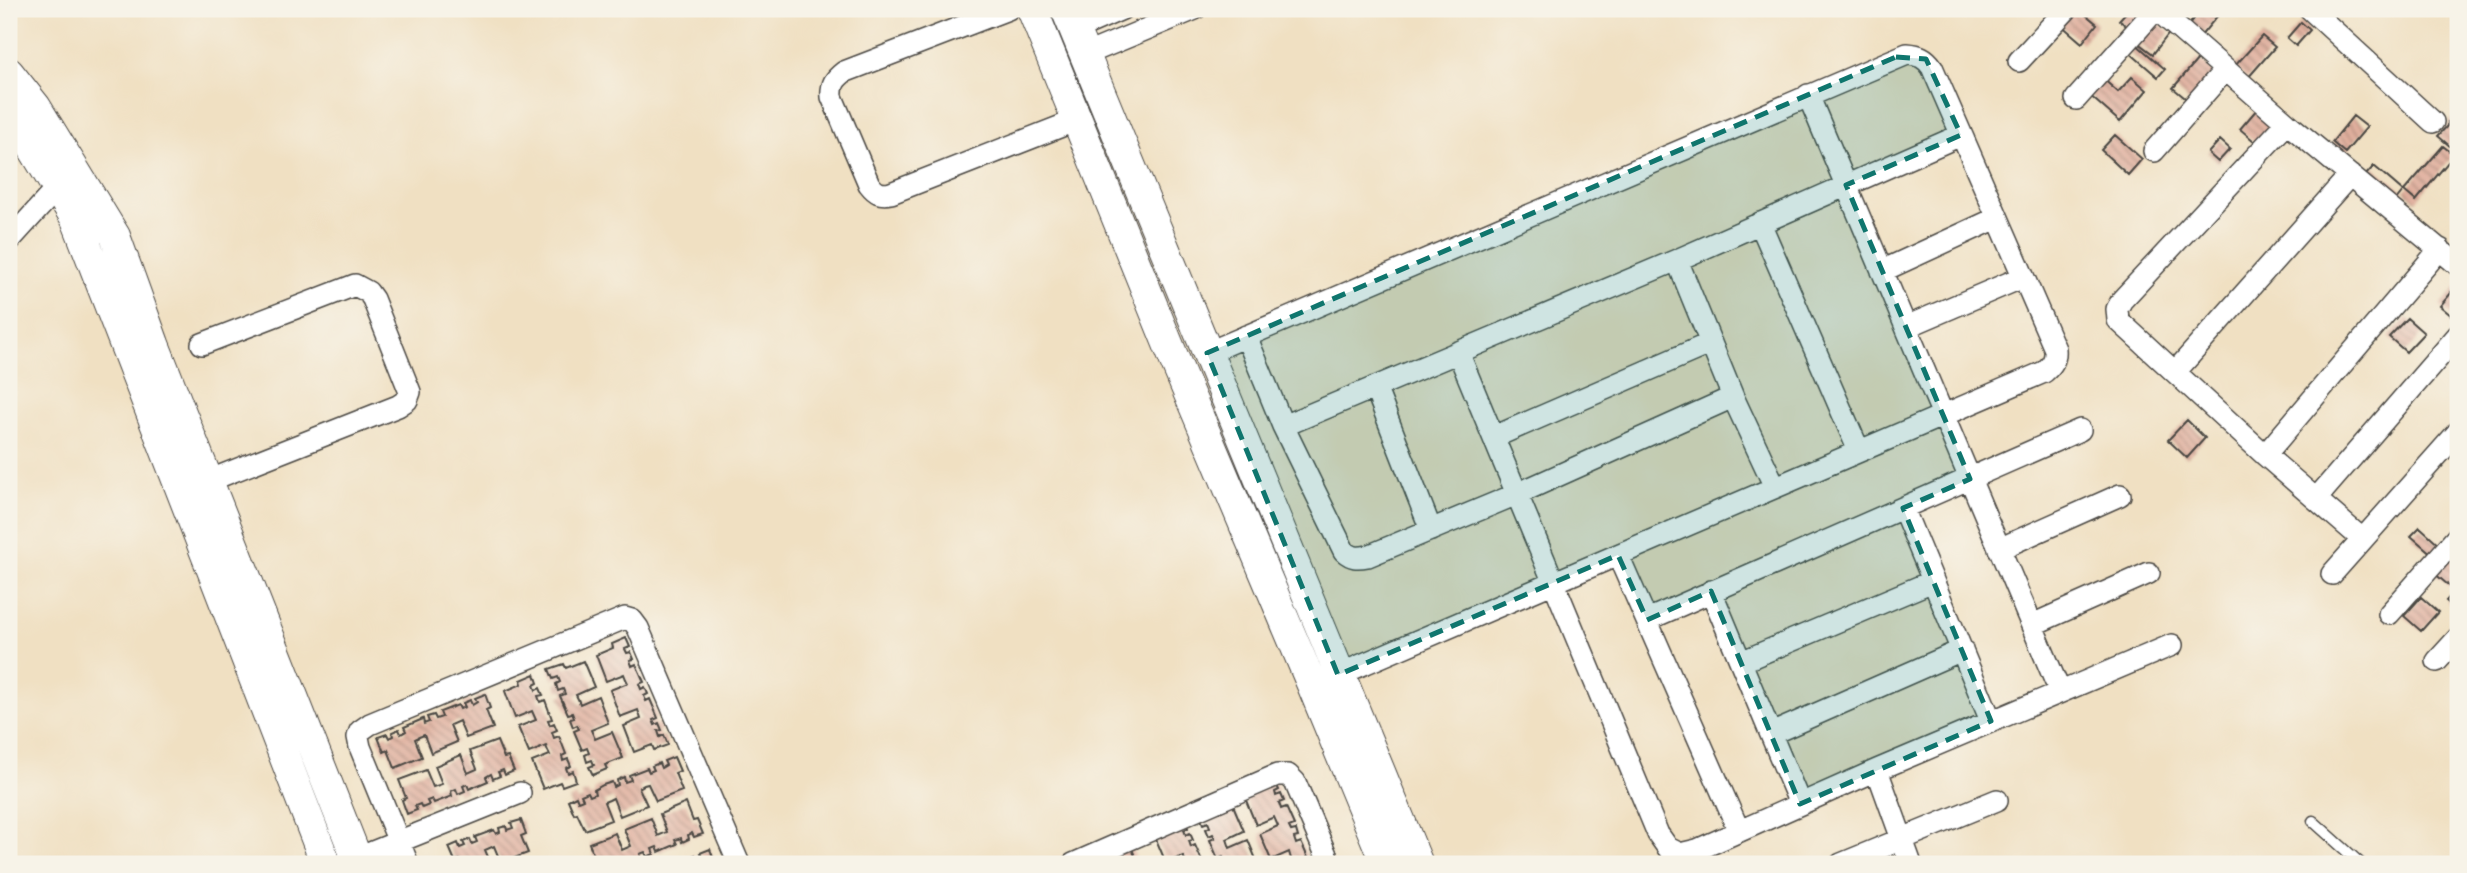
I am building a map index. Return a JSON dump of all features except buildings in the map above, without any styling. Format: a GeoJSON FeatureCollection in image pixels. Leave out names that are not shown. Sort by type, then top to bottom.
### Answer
{"type":"FeatureCollection","features":[{"type":"Feature","properties":{"kind":"street"},"geometry":{"type":"LineString","coordinates":[[1008,9],[844,72],[835,79],[832,97],[869,184],[875,192],[891,192],[1077,120]]}},
{"type":"Feature","properties":{"kind":"street"},"geometry":{"type":"LineString","coordinates":[[1032,9],[1175,361],[1385,864]]}},
{"type":"Feature","properties":{"kind":"street"},"geometry":{"type":"LineString","coordinates":[[1074,31],[1122,9]]}},
{"type":"Feature","properties":{"kind":"street"},"geometry":{"type":"LineString","coordinates":[[1074,31],[1195,9]]}},
{"type":"Feature","properties":{"kind":"street"},"geometry":{"type":"LineString","coordinates":[[2019,61],[2067,9]]}},
{"type":"Feature","properties":{"kind":"street"},"geometry":{"type":"LineString","coordinates":[[2076,99],[2156,9],[2287,123],[2458,265]]}},
{"type":"Feature","properties":{"kind":"street"},"geometry":{"type":"LineString","coordinates":[[2310,9],[2433,122]]}},
{"type":"Feature","properties":{"kind":"street"},"geometry":{"type":"LineString","coordinates":[[1074,31],[1418,864]]}},
{"type":"Feature","properties":{"kind":"street"},"geometry":{"type":"LineString","coordinates":[[1207,353],[1896,57],[1917,55],[1926,59],[1932,67],[2055,349],[2056,357],[2044,372],[1338,674]]}},
{"type":"Feature","properties":{"kind":"street"},"geometry":{"type":"LineString","coordinates":[[2154,151],[2225,70]]}},
{"type":"Feature","properties":{"kind":"street"},"geometry":{"type":"LineString","coordinates":[[9,73],[36,107],[110,226],[353,862],[520,793]]}},
{"type":"Feature","properties":{"kind":"street"},"geometry":{"type":"LineString","coordinates":[[1808,95],[2060,692]]}},
{"type":"Feature","properties":{"kind":"street"},"geometry":{"type":"LineString","coordinates":[[9,109],[76,219],[326,864]]}},
{"type":"Feature","properties":{"kind":"street"},"geometry":{"type":"LineString","coordinates":[[2287,123],[2122,300],[2117,309],[2118,320],[2265,455],[2362,539]]}},
{"type":"Feature","properties":{"kind":"street"},"geometry":{"type":"LineString","coordinates":[[1283,426],[1677,260],[1961,135]]}},
{"type":"Feature","properties":{"kind":"street"},"geometry":{"type":"LineString","coordinates":[[2175,372],[2350,174]]}},
{"type":"Feature","properties":{"kind":"street"},"geometry":{"type":"LineString","coordinates":[[9,240],[58,187]]}},
{"type":"Feature","properties":{"kind":"street"},"geometry":{"type":"LineString","coordinates":[[1882,271],[1997,218]]}},
{"type":"Feature","properties":{"kind":"street"},"geometry":{"type":"LineString","coordinates":[[1760,223],[1859,452]]}},
{"type":"Feature","properties":{"kind":"street"},"geometry":{"type":"LineString","coordinates":[[2265,455],[2440,249]]}},
{"type":"Feature","properties":{"kind":"street"},"geometry":{"type":"LineString","coordinates":[[1677,260],[1733,397],[1775,487]]}},
{"type":"Feature","properties":{"kind":"street"},"geometry":{"type":"LineString","coordinates":[[1906,327],[2023,277]]}},
{"type":"Feature","properties":{"kind":"street"},"geometry":{"type":"LineString","coordinates":[[202,344],[355,285],[362,287],[373,299],[410,392],[407,400],[398,406],[208,481]]}},
{"type":"Feature","properties":{"kind":"street"},"geometry":{"type":"LineString","coordinates":[[2316,499],[2458,335]]}},
{"type":"Feature","properties":{"kind":"street"},"geometry":{"type":"LineString","coordinates":[[1246,336],[1283,426],[1345,551],[1351,557],[1357,558],[1368,556],[1517,494],[1733,397]]}},
{"type":"Feature","properties":{"kind":"street"},"geometry":{"type":"LineString","coordinates":[[1494,437],[1711,343]]}},
{"type":"Feature","properties":{"kind":"street"},"geometry":{"type":"LineString","coordinates":[[1458,352],[1658,834],[1668,848],[1680,854],[1697,850],[1877,770],[2172,645]]}},
{"type":"Feature","properties":{"kind":"street"},"geometry":{"type":"LineString","coordinates":[[1375,387],[1431,530]]}},
{"type":"Feature","properties":{"kind":"street"},"geometry":{"type":"LineString","coordinates":[[1647,620],[2080,430]]}},
{"type":"Feature","properties":{"kind":"street"},"geometry":{"type":"LineString","coordinates":[[2332,574],[2458,432]]}},
{"type":"Feature","properties":{"kind":"street"},"geometry":{"type":"LineString","coordinates":[[2000,549],[2120,495]]}},
{"type":"Feature","properties":{"kind":"street"},"geometry":{"type":"LineString","coordinates":[[1903,508],[1991,722]]}},
{"type":"Feature","properties":{"kind":"street"},"geometry":{"type":"LineString","coordinates":[[2389,614],[2458,536]]}},
{"type":"Feature","properties":{"kind":"street"},"geometry":{"type":"LineString","coordinates":[[1618,555],[1739,831]]}},
{"type":"Feature","properties":{"kind":"street"},"geometry":{"type":"LineString","coordinates":[[2032,625],[2149,573]]}},
{"type":"Feature","properties":{"kind":"street"},"geometry":{"type":"LineString","coordinates":[[1741,662],[1933,581]]}},
{"type":"Feature","properties":{"kind":"street"},"geometry":{"type":"LineString","coordinates":[[1711,591],[1800,804]]}},
{"type":"Feature","properties":{"kind":"street"},"geometry":{"type":"LineString","coordinates":[[408,864],[360,747],[360,731],[625,618],[632,620],[638,628],[738,864]]}},
{"type":"Feature","properties":{"kind":"street"},"geometry":{"type":"LineString","coordinates":[[2437,661],[2458,638]]}},
{"type":"Feature","properties":{"kind":"street"},"geometry":{"type":"LineString","coordinates":[[1771,734],[1962,650]]}},
{"type":"Feature","properties":{"kind":"street"},"geometry":{"type":"LineString","coordinates":[[1877,770],[1911,864]]}},
{"type":"Feature","properties":{"kind":"street"},"geometry":{"type":"LineString","coordinates":[[1073,864],[1277,775],[1288,775],[1295,782],[1330,864]]}},
{"type":"Feature","properties":{"kind":"street"},"geometry":{"type":"LineString","coordinates":[[1841,864],[1997,800]]}},
{"type":"Feature","properties":{"kind":"lane"},"geometry":{"type":"LineString","coordinates":[[2313,821],[2361,864]]}},
{"type":"Feature","properties":{"kind":"highlighted area"},"geometry":{"type":"Polygon","coordinates":[[[1896,57],[1926,59],[1961,135],[1846,185],[1970,479],[1903,508],[1991,721],[1800,804],[1711,591],[1647,620],[1618,555],[1338,675],[1207,353],[1896,57]]]}}]}
